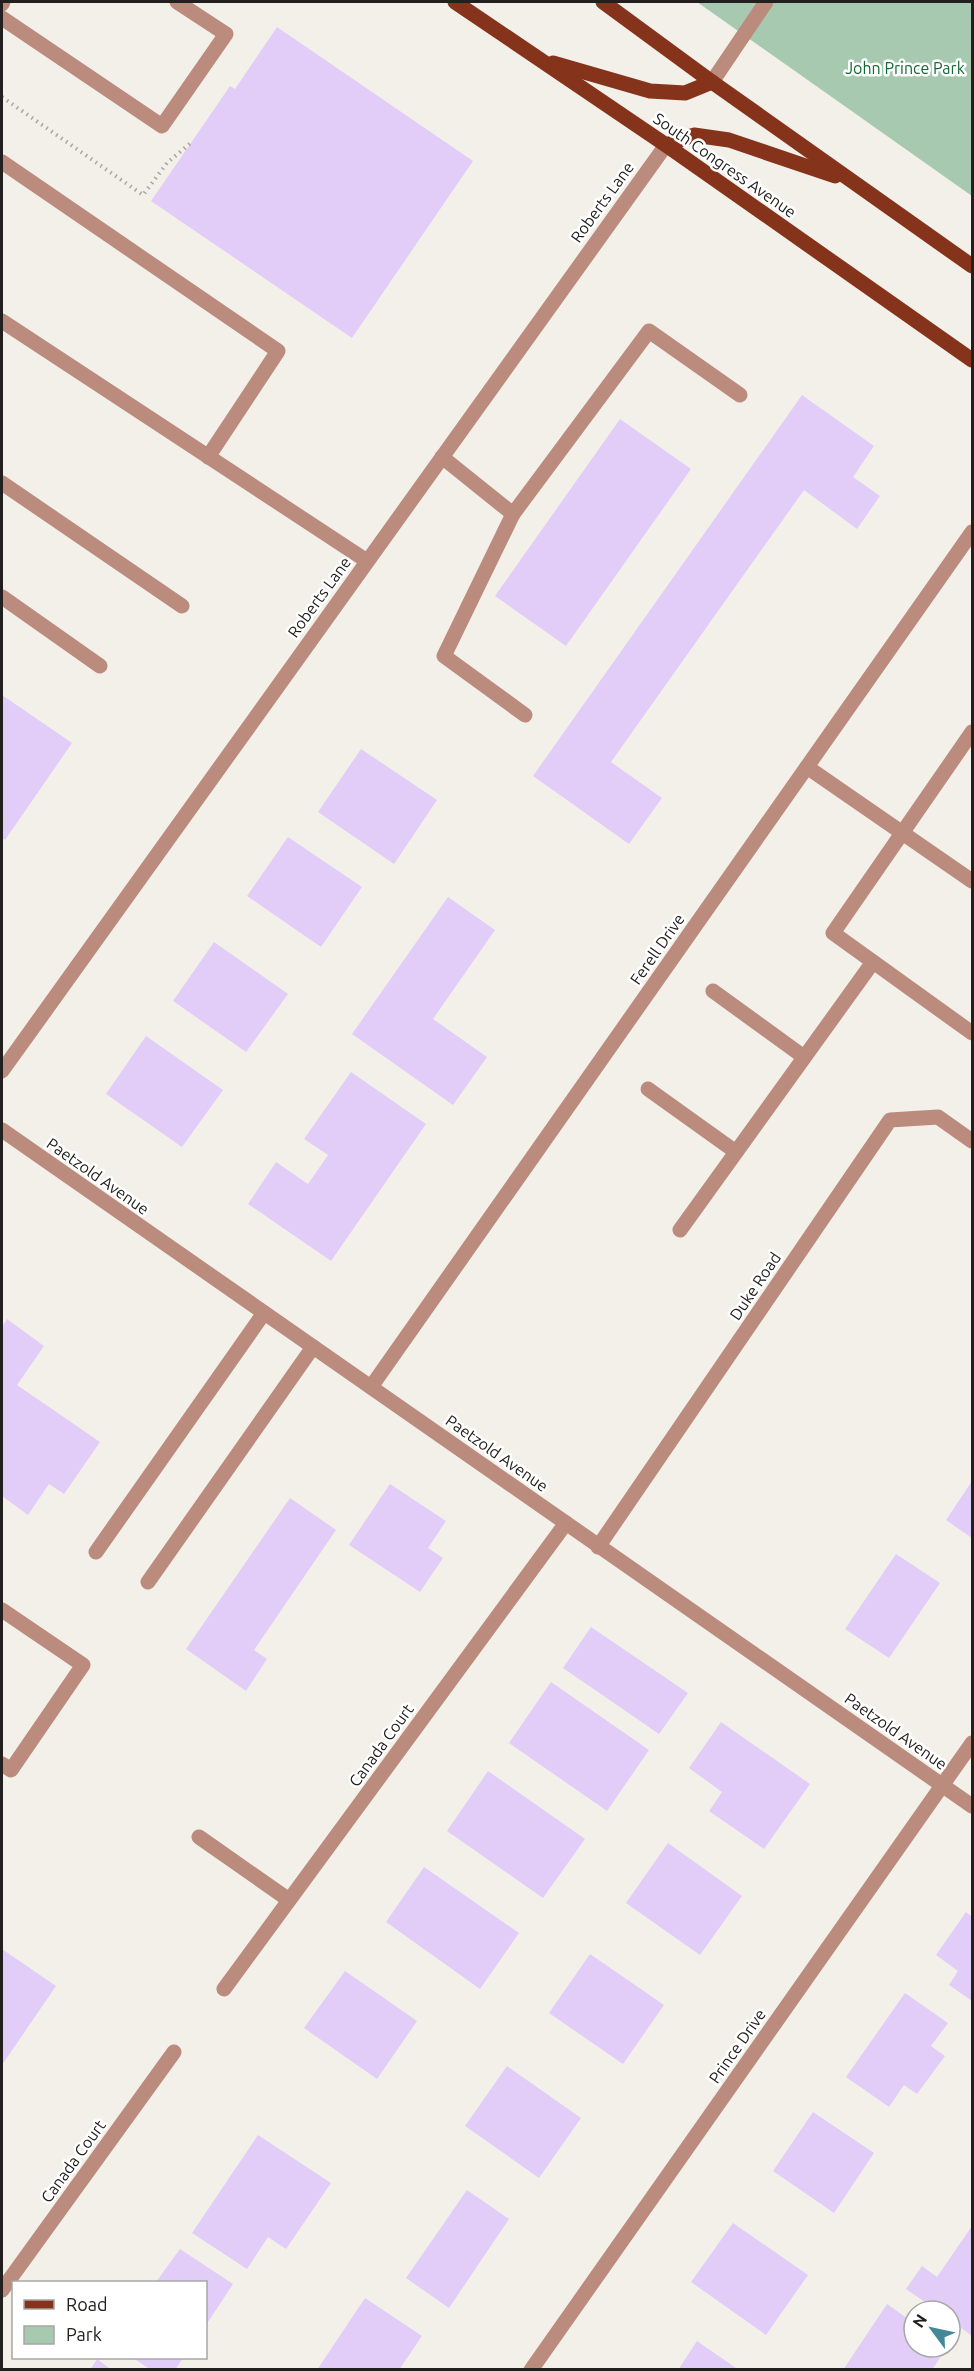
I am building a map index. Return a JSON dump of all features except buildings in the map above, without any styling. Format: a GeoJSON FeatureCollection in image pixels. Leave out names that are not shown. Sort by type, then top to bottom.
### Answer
{"type":"FeatureCollection","features":[{"type":"Feature","properties":{"kind":"main road","name":"South Congress Avenue"},"geometry":{"type":"LineString","coordinates":[[455,2],[666,145],[972,360]]}},
{"type":"Feature","properties":{"kind":"main road"},"geometry":{"type":"LineString","coordinates":[[603,2],[972,266]]}},
{"type":"Feature","properties":{"kind":"main road"},"geometry":{"type":"LineString","coordinates":[[540,59],[650,91],[685,93],[712,82]]}},
{"type":"Feature","properties":{"kind":"main road"},"geometry":{"type":"LineString","coordinates":[[666,145],[694,135],[729,140],[852,181]]}},
{"type":"Feature","properties":{"kind":"street"},"geometry":{"type":"LineString","coordinates":[[2,18],[162,126],[226,34],[177,2]]}},
{"type":"Feature","properties":{"kind":"street"},"geometry":{"type":"LineString","coordinates":[[712,82],[766,2]]}},
{"type":"Feature","properties":{"kind":"street","name":"Roberts Lane"},"geometry":{"type":"LineString","coordinates":[[2,1071],[666,145]]}},
{"type":"Feature","properties":{"kind":"street"},"geometry":{"type":"LineString","coordinates":[[2,162],[278,351],[208,457]]}},
{"type":"Feature","properties":{"kind":"street"},"geometry":{"type":"LineString","coordinates":[[2,321],[367,561]]}},
{"type":"Feature","properties":{"kind":"street"},"geometry":{"type":"LineString","coordinates":[[525,715],[444,656],[513,513],[649,331],[740,396]]}},
{"type":"Feature","properties":{"kind":"street"},"geometry":{"type":"LineString","coordinates":[[442,457],[513,513]]}},
{"type":"Feature","properties":{"kind":"street"},"geometry":{"type":"LineString","coordinates":[[2,483],[182,606]]}},
{"type":"Feature","properties":{"kind":"street","name":"Ferell Drive"},"geometry":{"type":"LineString","coordinates":[[371,1387],[972,532]]}},
{"type":"Feature","properties":{"kind":"street"},"geometry":{"type":"LineString","coordinates":[[2,597],[100,666]]}},
{"type":"Feature","properties":{"kind":"street"},"geometry":{"type":"LineString","coordinates":[[972,732],[833,933],[972,1033]]}},
{"type":"Feature","properties":{"kind":"street"},"geometry":{"type":"LineString","coordinates":[[807,767],[972,881]]}},
{"type":"Feature","properties":{"kind":"street"},"geometry":{"type":"LineString","coordinates":[[680,1230],[873,962]]}},
{"type":"Feature","properties":{"kind":"street"},"geometry":{"type":"LineString","coordinates":[[713,991],[804,1057]]}},
{"type":"Feature","properties":{"kind":"street"},"geometry":{"type":"LineString","coordinates":[[648,1089],[736,1152]]}},
{"type":"Feature","properties":{"kind":"street","name":"Duke Road"},"geometry":{"type":"LineString","coordinates":[[598,1546],[890,1120],[938,1117],[972,1141]]}},
{"type":"Feature","properties":{"kind":"street","name":"Paetzold Avenue"},"geometry":{"type":"LineString","coordinates":[[2,1131],[972,1806]]}},
{"type":"Feature","properties":{"kind":"street"},"geometry":{"type":"LineString","coordinates":[[96,1552],[264,1313]]}},
{"type":"Feature","properties":{"kind":"street"},"geometry":{"type":"LineString","coordinates":[[148,1582],[313,1347]]}},
{"type":"Feature","properties":{"kind":"street","name":"Canada Court"},"geometry":{"type":"LineString","coordinates":[[224,1989],[566,1523]]}},
{"type":"Feature","properties":{"kind":"street"},"geometry":{"type":"LineString","coordinates":[[2,1610],[83,1665],[10,1770],[2,1764]]}},
{"type":"Feature","properties":{"kind":"street","name":"Prince Drive"},"geometry":{"type":"LineString","coordinates":[[531,2370],[972,1743]]}},
{"type":"Feature","properties":{"kind":"street"},"geometry":{"type":"LineString","coordinates":[[200,1838],[289,1900]]}},
{"type":"Feature","properties":{"kind":"street","name":"Canada Court"},"geometry":{"type":"LineString","coordinates":[[2,2290],[174,2052]]}},
{"type":"Feature","properties":{"kind":"path"},"geometry":{"type":"LineString","coordinates":[[2,97],[143,195],[166,163],[193,141]]}},
{"type":"Feature","properties":{"kind":"green space","name":"John Prince Park"},"geometry":{"type":"Polygon","coordinates":[[[697,2],[972,2],[972,196],[697,2]]]}}]}
